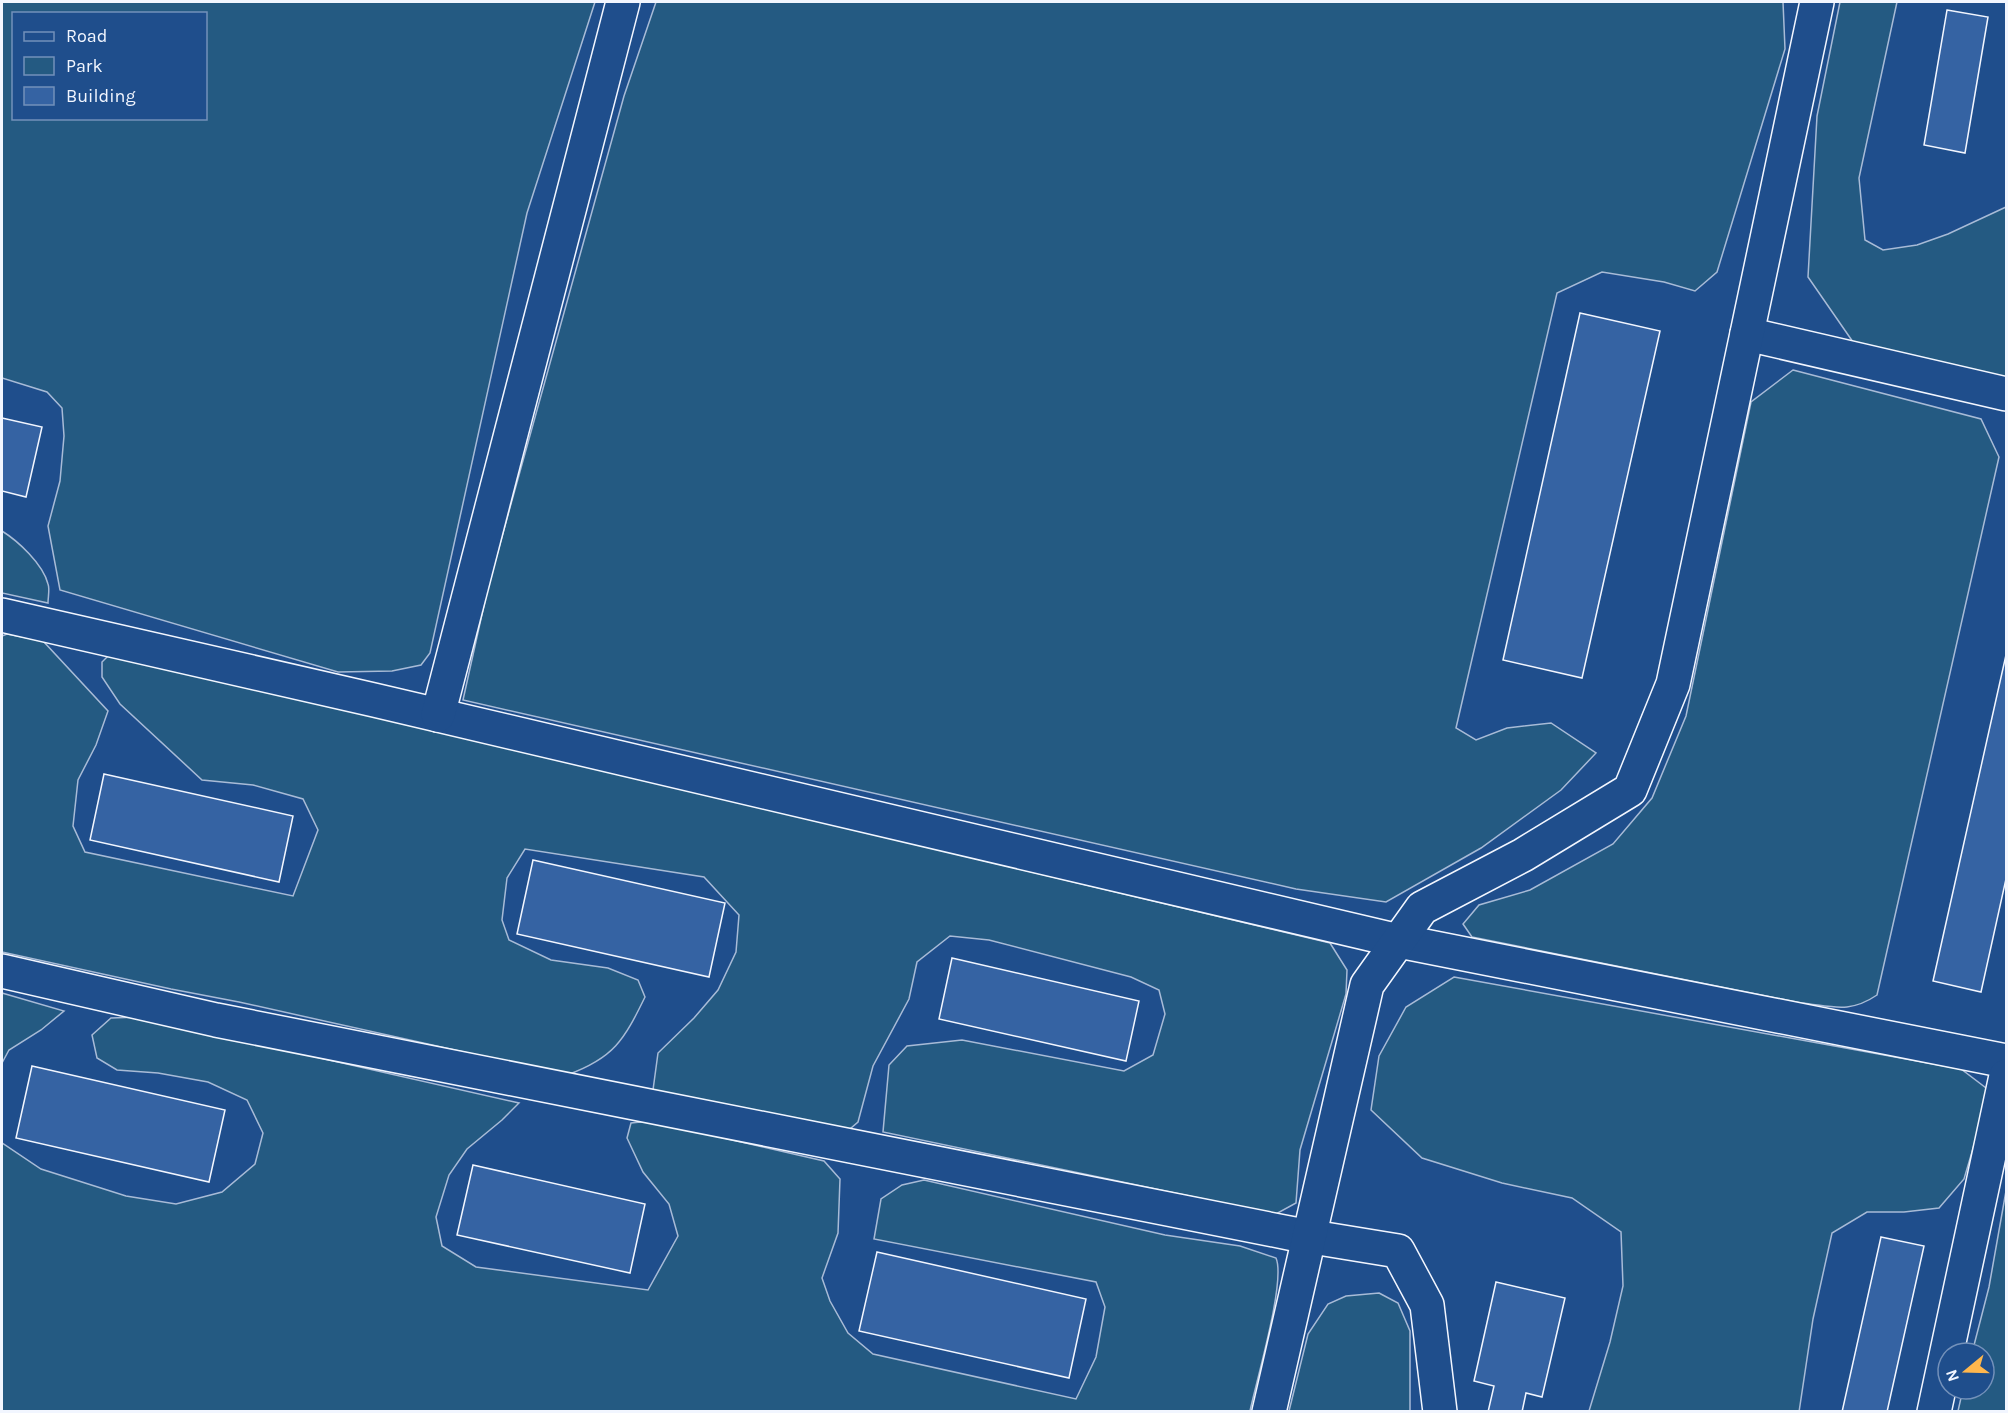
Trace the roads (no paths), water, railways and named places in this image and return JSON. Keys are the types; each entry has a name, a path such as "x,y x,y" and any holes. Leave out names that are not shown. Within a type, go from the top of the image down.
{"lane":[{"path":"438,715 624,2"},
{"path":"1269,1412 1367,985 1422,908 1523,855 1630,790 1674,684 1817,2"},
{"path":"1747,334 2007,394"},
{"path":"2,615 1399,940 2007,1061"},
{"path":"2,971 228,1023 1309,1237 1398,1251 1427,1305 1440,1412"},
{"path":"1934,1412 2007,1076"}]}
